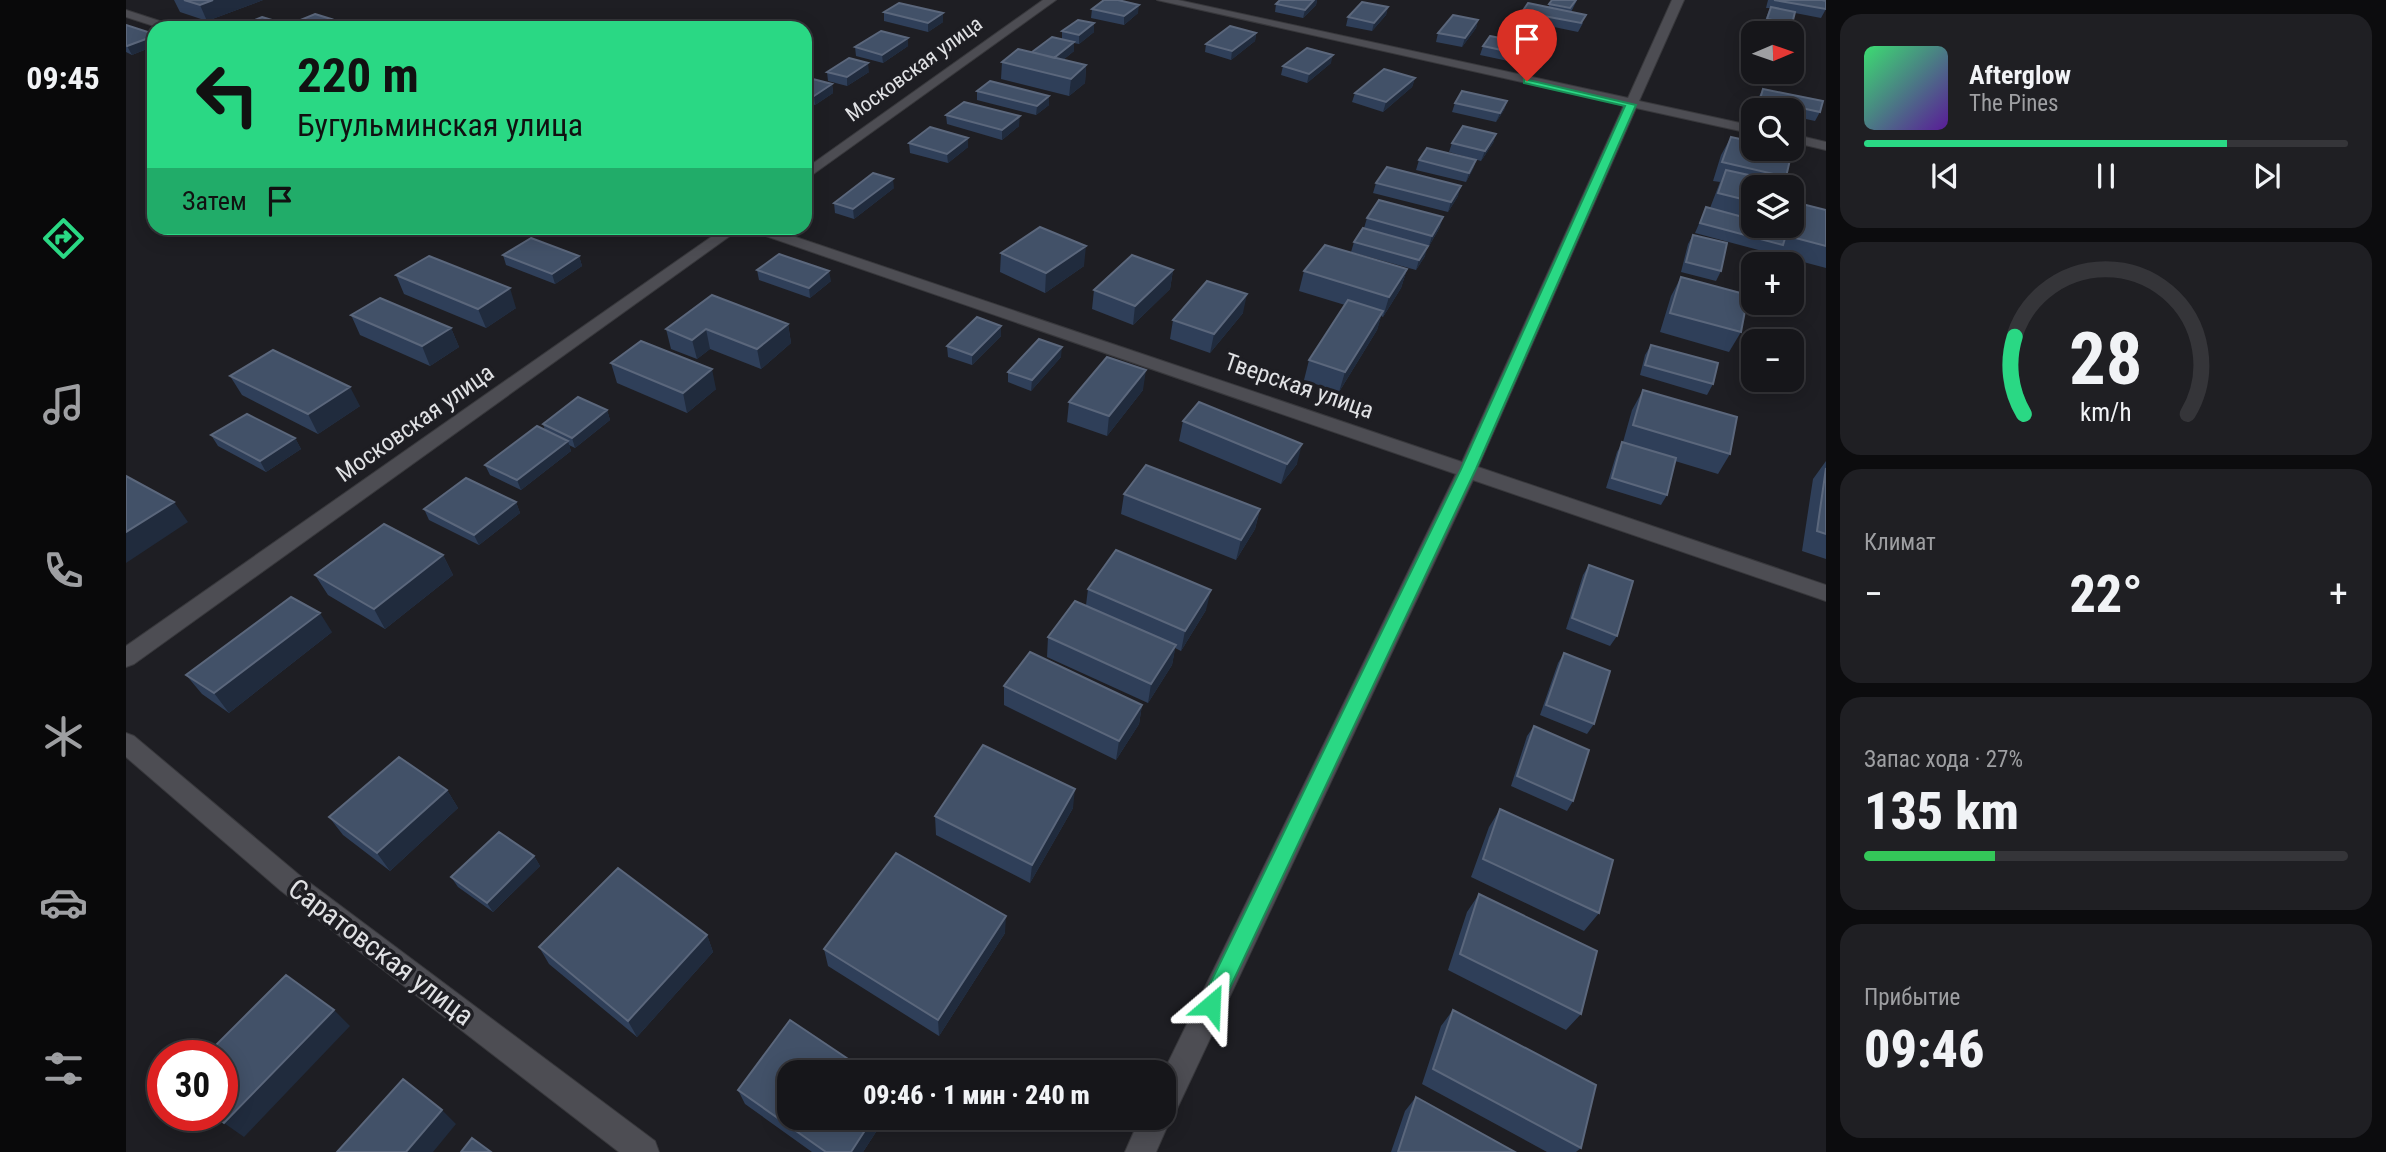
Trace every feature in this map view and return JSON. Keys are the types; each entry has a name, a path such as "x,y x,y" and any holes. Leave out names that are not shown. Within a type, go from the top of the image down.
{"street":[{"name":"Московская улица","path":"812,171 1051,0"},
{"path":"1163,0 1741,127"},
{"path":"1176,1077 1468,469 1678,0"},
{"path":"126,13 150,21"},
{"path":"1804,141 1826,146"},
{"name":"Московская улица","path":"126,658 723,235"},
{"name":"Тверская улица","path":"777,235 1826,593"},
{"name":"Саратовская улица","path":"126,743 289,882 644,1152"},
{"path":"1140,1152 1150,1130"}],"building":[{"path":"184,0 213,0 200,5"},
{"path":"1104,0 1139,5 1124,16 1092,9"},
{"path":"1280,0 1314,0 1305,10 1276,4"},
{"path":"1552,0 1576,0 1570,8 1549,4"},
{"path":"1774,0 1822,0 1826,1 1826,9"},
{"path":"1362,2 1388,7 1374,23 1348,17"},
{"path":"899,3 943,13 928,23 884,12"},
{"path":"1528,3 1586,15 1581,23 1522,12"},
{"path":"1771,7 1795,12 1793,21 1767,19"},
{"path":"315,14 331,19 326,21 298,21"},
{"path":"1453,15 1478,20 1465,38 1438,33"},
{"path":"262,17 275,21 252,21"},
{"path":"1078,20 1094,23 1079,35 1062,31"},
{"path":"126,25 147,32 147,39 126,45"},
{"path":"1230,26 1256,33 1232,51 1206,44"},
{"path":"881,31 908,38 882,55 855,47"},
{"path":"1490,36 1551,48 1544,59 1483,46"},
{"path":"1052,37 1074,42 1054,58 1032,52"},
{"path":"1307,48 1333,55 1309,74 1283,66"},
{"path":"1018,49 1086,65 1071,79 1002,62"},
{"path":"849,58 868,63 847,77 827,72"},
{"path":"1384,69 1415,78 1386,102 1355,93"},
{"path":"812,79 832,84 814,96"},
{"path":"990,81 1049,96 1037,106 977,91"},
{"path":"1763,89 1823,101 1820,112 1804,109 1804,98 1760,98"},
{"path":"1462,91 1507,101 1500,113 1455,103"},
{"path":"964,102 1020,116 1002,130 946,115"},
{"path":"1463,126 1496,134 1485,151 1452,143"},
{"path":"930,127 968,138 947,154 909,143"},
{"path":"1731,137 1741,139 1741,161 1790,161 1786,175 1722,162"},
{"path":"1427,148 1476,160 1469,173 1419,160"},
{"path":"1387,167 1461,186 1451,202 1376,183"},
{"path":"1726,170 1749,175 1741,175 1741,199 1718,193"},
{"path":"873,173 893,179 853,209 834,203"},
{"path":"1379,200 1443,217 1432,236 1367,218"},
{"path":"1804,204 1826,210 1826,246 1796,238 1804,238"},
{"path":"1706,207 1741,216 1741,234 1700,223"},
{"path":"1040,227 1086,246 1046,273 1001,253"},
{"path":"1363,228 1428,246 1419,260 1354,242"},
{"path":"1693,235 1727,243 1721,271 1686,262"},
{"path":"531,238 579,256 552,274 503,255"},
{"path":"1757,238 1785,238 1783,245"},
{"path":"1325,245 1407,269 1389,297 1304,271"},
{"path":"779,254 829,271 809,288 757,270"},
{"path":"1132,255 1173,270 1135,306 1094,290"},
{"path":"429,256 510,288 478,309 396,275"},
{"path":"1681,277 1741,293 1741,315 1744,315 1741,332 1670,313"},
{"path":"1207,281 1247,294 1214,334 1173,320"},
{"path":"712,295 788,324 757,349 706,329 692,340 666,329"},
{"path":"380,298 451,328 422,346 351,315"},
{"path":"1348,300 1383,311 1345,372 1309,360"},
{"path":"977,317 1001,326 972,355 947,346"},
{"path":"1039,339 1062,347 1032,380 1008,372"},
{"path":"641,341 712,369 683,393 611,363"},
{"path":"1651,345 1718,363 1713,384 1645,365"},
{"path":"273,350 350,387 308,414 230,376"},
{"path":"1107,357 1146,370 1109,416 1069,402"},
{"path":"1643,390 1737,417 1730,454 1633,425"},
{"path":"578,397 607,410 572,438 543,424"},
{"path":"1199,402 1302,444 1287,464 1183,421"},
{"path":"247,414 295,438 260,461 211,435"},
{"path":"537,426 568,441 517,480 485,465"},
{"path":"1622,442 1676,458 1667,495 1612,478"},
{"path":"1146,465 1260,509 1241,540 1124,494"},
{"path":"1826,468 1826,534 1817,531"},
{"path":"126,476 174,502 126,532"},
{"path":"466,478 516,502 474,535 424,509"},
{"path":"384,524 443,555 374,609 315,575"},
{"path":"1116,550 1211,590 1185,631 1088,589"},
{"path":"1589,565 1633,581 1617,636 1572,618"},
{"path":"291,597 320,613 214,693 186,675"},
{"path":"1075,601 1176,645 1151,684 1048,637"},
{"path":"1030,652 1142,705 1119,741 1004,686"},
{"path":"1564,653 1610,671 1594,724 1546,705"},
{"path":"1534,726 1589,750 1573,801 1517,776"},
{"path":"983,745 1075,789 1032,865 935,816"},
{"path":"399,757 447,790 377,853 329,817"},
{"path":"1500,809 1613,860 1599,913 1483,859"},
{"path":"499,832 534,856 487,903 451,877"},
{"path":"896,853 1006,916 938,1020 824,949"},
{"path":"618,868 707,935 628,1021 539,947"},
{"path":"1479,894 1597,951 1581,1014 1460,954"},
{"path":"286,975 334,1010 238,1109 238,1040 221,1040"},
{"path":"1453,1010 1596,1085 1581,1148 1433,1069"},
{"path":"790,1020 850,1060 777,1060 777,1117 738,1090"},
{"path":"403,1079 442,1110 406,1152 337,1152"},
{"path":"1416,1097 1515,1152 1398,1152"},
{"path":"795,1130 865,1130 851,1152 826,1152"},
{"path":"472,1138 491,1152 461,1152"}],"route":[{"path":"1211,1005 1468,469 1631,105 1527,81"}]}
